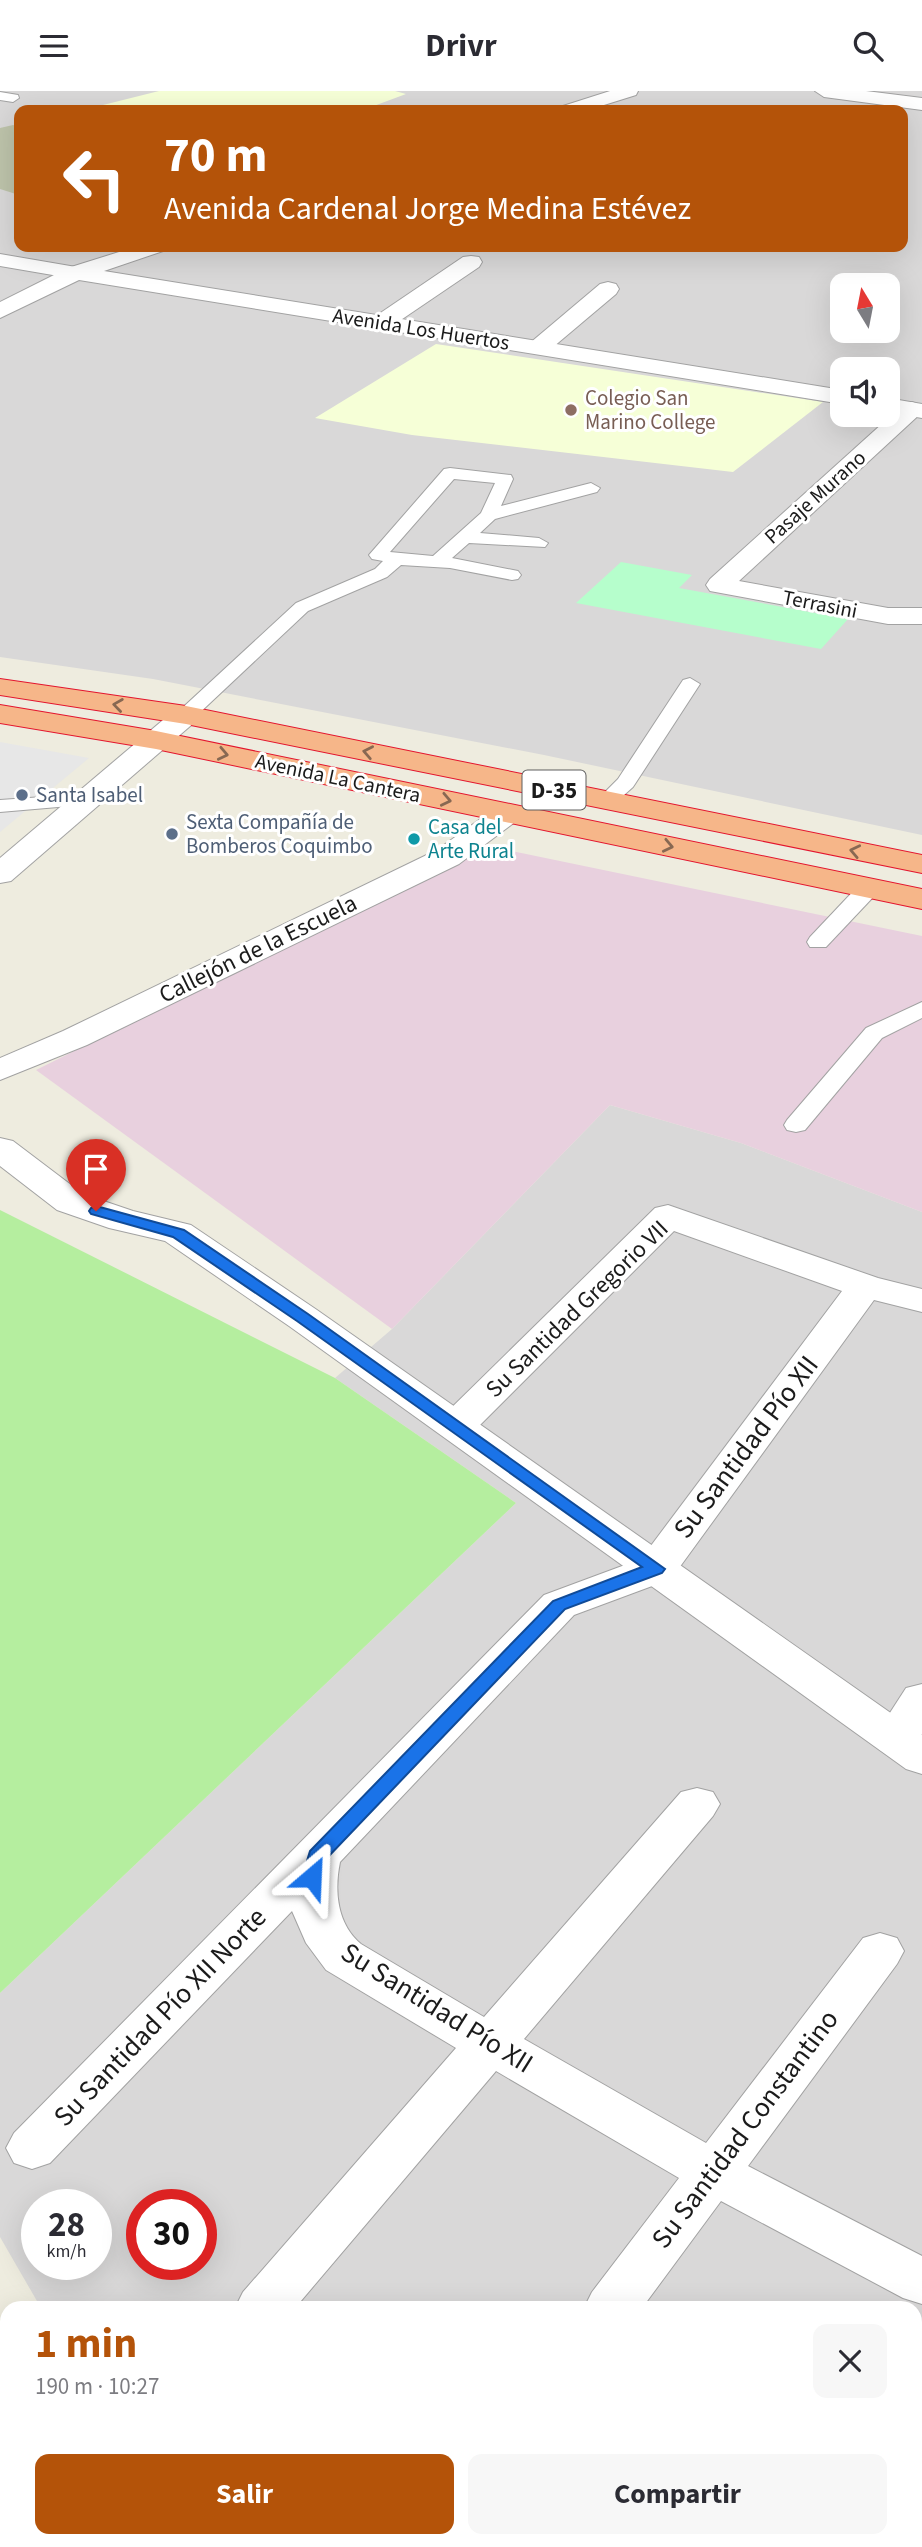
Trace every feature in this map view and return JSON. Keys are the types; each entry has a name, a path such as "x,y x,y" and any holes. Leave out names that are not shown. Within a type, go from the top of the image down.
{"highway":[{"name":"Avenida La Cantera","path":"0,687 186,715 922,865"},
{"name":"Avenida La Cantera","path":"0,714 156,740 922,899"}],"street":[{"path":"586,105 629,91"},
{"path":"824,91 922,104"},
{"path":"0,311 76,273 141,252"},
{"name":"Avenida Los Huertos","path":"0,260 830,395"},
{"path":"381,323 471,262"},
{"path":"538,348 608,289"},
{"name":"Pasaje Murano","path":"719,585 907,408"},
{"name":"Terrasini","path":"719,585 888,616 922,616"},
{"path":"0,874 186,715"},
{"name":"Callejón de la Escuela","path":"0,1070 75,1038 448,857 508,813"},
{"path":"0,1149 70,1202 122,1220 178,1233 456,1426 909,1748 922,1699"},
{"name":"Su Santidad Gregorio VII","path":"456,1426 668,1216 865,1286"},
{"path":"865,1286 922,1301"},
{"name":"Su Santidad Pío XII","path":"656,1569 865,1286"},
{"path":"317,1856 559,1605 656,1569"},
{"path":"268,2301 697,1804"},
{"name":"Su Santidad Pío XII","path":"317,1856 312,1877 317,1918 326,1936 340,1953 388,1985 713,2172 922,2281"},
{"name":"Su Santidad Pío XII Norte","path":"32,2148 317,1856"},
{"name":"Su Santidad Constantino","path":"616,2301 880,1951"}],"lane":[{"path":"436,562 489,515 505,479 450,473 378,555 512,575"},
{"path":"489,515 591,488"},
{"path":"465,537 539,543"},
{"path":"186,715 302,607 381,573 397,559"},
{"path":"607,800 626,783 690,684"},
{"path":"0,806 86,800"},
{"path":"818,941 869,888"},
{"path":"796,1125 874,1033 922,1009"}],"shaded area":[{"path":"0,91 922,91 922,835 544,755 153,679 0,657"},
{"path":"159,91 395,91 406,94 376,105 103,105"},
{"path":"14,125 14,193 0,189 0,128"},
{"name":"Colegio San Marino College","path":"436,344 823,402 733,472 412,435 315,418"},
{"name":"Santa Isabel","path":"0,742 89,758 0,832"},
{"path":"487,846 922,936 922,1212 741,1143 610,1105 392,1329 36,1070"},
{"path":"610,1105 741,1143 922,1212 922,2301 37,2301 25,2280 112,2280 112,2189 21,2189 21,2273 0,2237 0,1993 516,1503 335,1378 392,1329"}],"green space":[{"path":"621,562 692,575 679,588 848,619 821,649 576,603"},
{"path":"0,1210 335,1378 516,1503 0,1993"}],"place":[{"name":"Colegio San Marino College","path":"571,410"},
{"name":"Santa Isabel","path":"22,795"},
{"name":"Sexta Compañía de Bomberos Coquimbo","path":"172,834"},
{"name":"Casa del Arte Rural","path":"414,839"}],"route":[{"path":"96,1211 178,1233 303,1318 656,1569 559,1605 317,1856 312,1877"}]}
